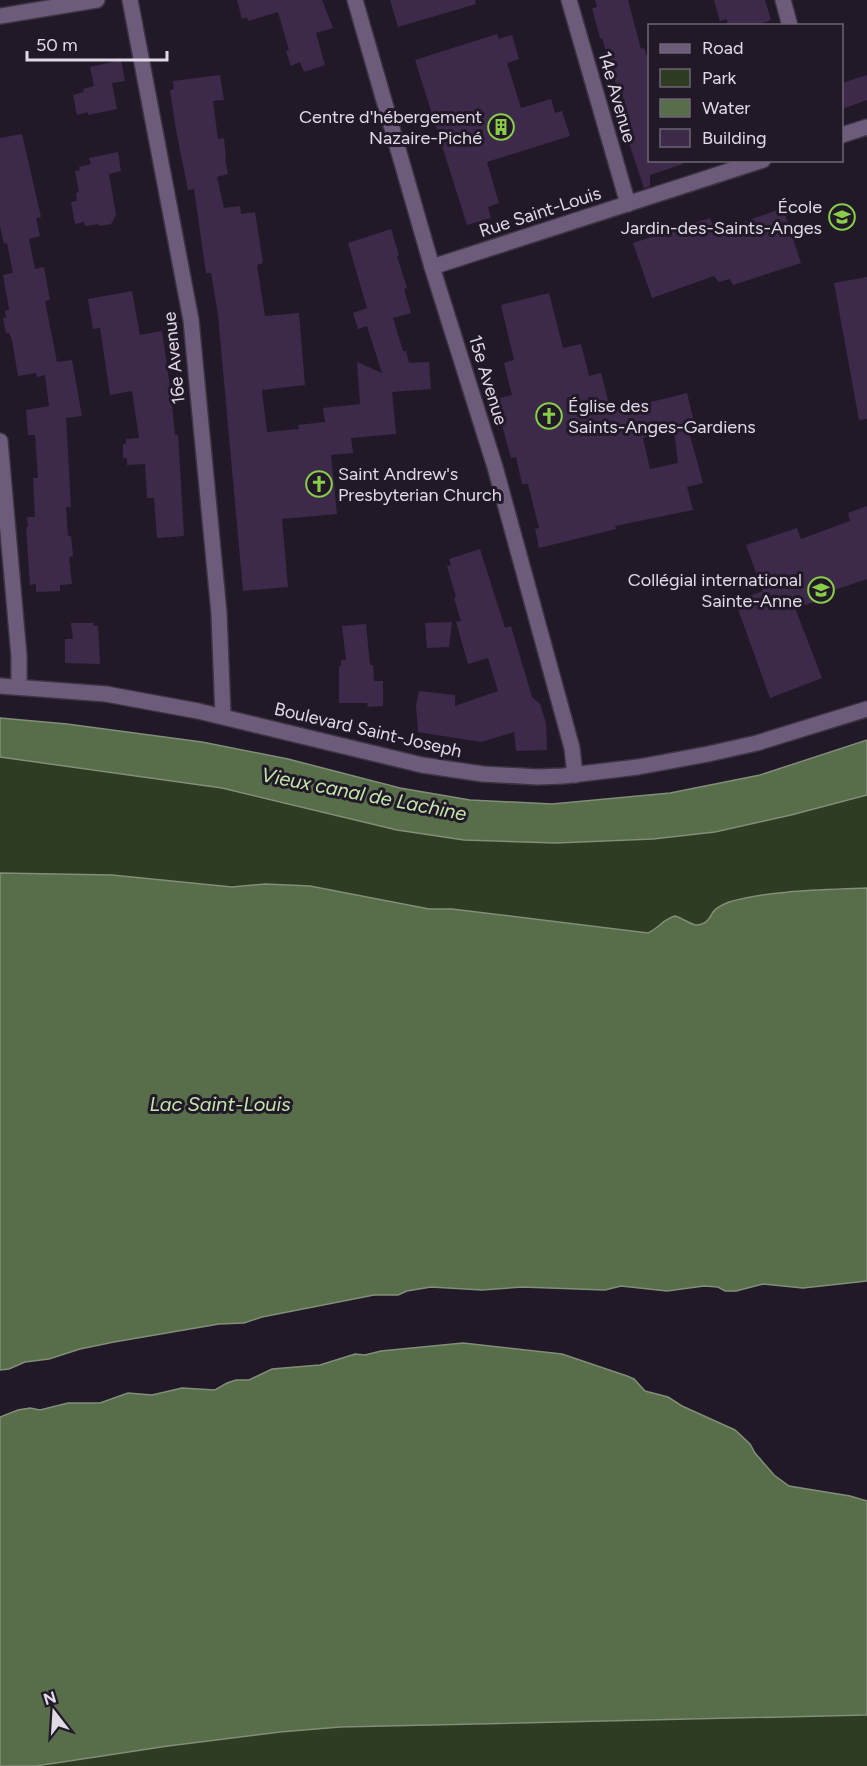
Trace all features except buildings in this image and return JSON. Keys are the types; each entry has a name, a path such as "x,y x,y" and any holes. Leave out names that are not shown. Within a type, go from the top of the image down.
{"street":[{"path":"0,16 97,0"},
{"name":"16e Avenue","path":"130,0 190,320 219,613 223,716"},
{"name":"15e Avenue","path":"355,0 432,267 498,478 572,748 575,775"},
{"name":"14e Avenue","path":"569,0 628,204"},
{"path":"783,0 789,24"},
{"path":"843,135 867,127"},
{"name":"Rue Saint-Louis","path":"432,267 757,162"},
{"path":"0,441 19,656 19,687"},
{"name":"Boulevard Saint-Joseph","path":"0,686 106,694 223,716 422,765 456,771 514,776 575,775 638,767 775,738 867,708"}],"green space":[{"path":"0,757 222,788 396,830 464,840 556,843 653,839 715,832 867,795 867,888 804,891 711,919 703,924 693,924 681,918 648,933 452,909 429,909 309,886 265,884 232,887 112,875 0,873"},
{"path":"867,1715 867,1766 36,1766 188,1742 340,1727"}],"water":[{"name":"Vieux canal de Lachine","path":"0,718 67,724 202,742 288,759 400,788 470,800 552,804 670,793 760,775 867,740 867,795 715,832 653,839 556,843 464,840 397,830 222,788 0,757"},
{"name":"Lac Saint-Louis","path":"0,873 112,875 232,887 265,884 310,886 429,909 452,909 648,933 675,916 696,925 705,923 720,906 745,898 797,891 867,888 867,1281 803,1288 763,1284 736,1291 704,1286 667,1291 621,1286 605,1290 522,1287 482,1290 431,1287 398,1295 374,1295 262,1317 244,1323 219,1324 114,1342 80,1349 49,1359 25,1362 0,1370"},
{"path":"463,1343 562,1354 627,1376 634,1379 645,1391 668,1397 682,1406 735,1430 750,1444 774,1475 789,1486 867,1501 867,1715 340,1727 168,1746 36,1766 0,1766 0,1417 30,1408 40,1410 68,1403 100,1403 128,1393 152,1395 182,1388 215,1390 227,1383 249,1380 272,1369 320,1365 355,1354 365,1355 381,1351"}],"place":[{"name":"Centre d'hébergement Nazaire-Piché","path":"501,127"},
{"name":"École Jardin-des-Saints-Anges","path":"842,217"},
{"name":"Église des Saints-Anges-Gardiens","path":"549,416"},
{"name":"Saint Andrew's Presbyterian Church","path":"319,484"},
{"name":"Collégial international Sainte-Anne","path":"821,590"}]}
